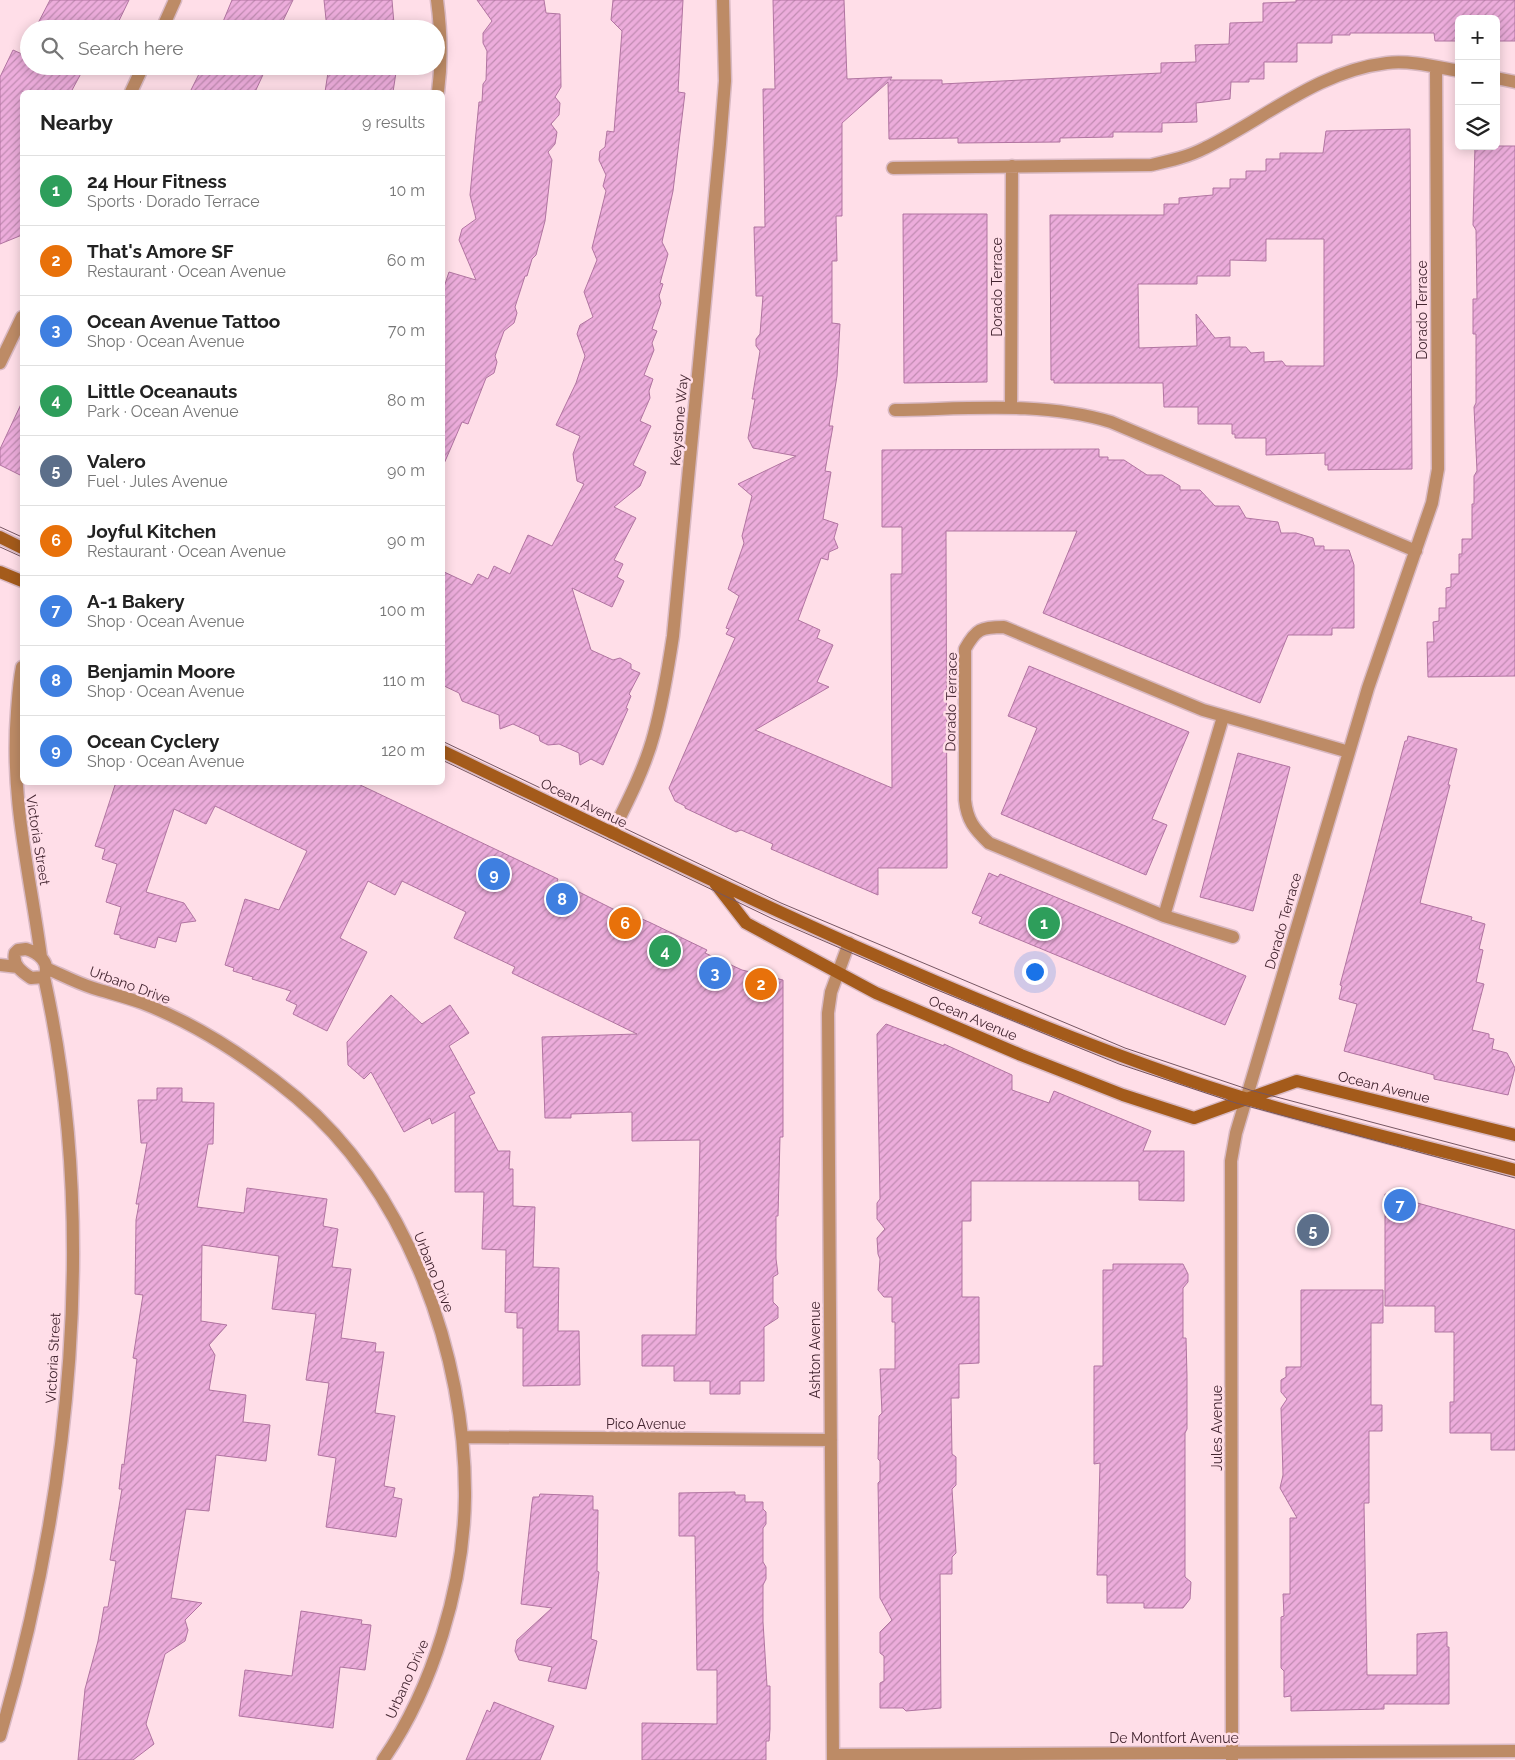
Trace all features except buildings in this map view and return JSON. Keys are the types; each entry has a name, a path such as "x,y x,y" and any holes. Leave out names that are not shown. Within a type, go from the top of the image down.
{"main road":[{"path":"0,537 20,547"},
{"path":"0,572 20,579"},
{"name":"Ocean Avenue","path":"445,752 713,881 849,943 1088,1042 1247,1099 1515,1170"},
{"name":"Ocean Avenue","path":"713,881 746,923 876,993 1021,1055 1123,1095 1194,1118 1297,1081 1515,1135"}],"street":[{"path":"166,20 175,0"},
{"path":"437,0 440,20"},
{"name":"Keystone Way","path":"612,833 634,788 654,735 666,686 673,636 720,135 724,80 723,0"},
{"path":"893,168 1151,165 1204,149 1312,86 1352,69 1389,62 1455,70"},
{"name":"Dorado Terrace","path":"1247,1099 1349,752 1393,612 1432,503 1438,469 1436,67"},
{"path":"132,90 140,75"},
{"path":"438,90 440,75"},
{"path":"1500,79 1515,82"},
{"name":"Dorado Terrace","path":"1011,408 1012,166"},
{"path":"0,363 20,321"},
{"path":"895,410 1011,408 1055,410 1084,414 1111,422 1416,550"},
{"name":"Dorado Terrace","path":"1233,937 1164,916 989,843 974,829 967,816 965,800 965,649 973,635 986,627 1004,627 1223,717 1349,752"},
{"name":"Victoria Street","path":"0,1736 20,1670 38,1587 54,1494 66,1404 72,1245 69,1151 59,1047 21,839 15,791 14,747 20,687"},
{"path":"1164,916 1223,717"},
{"name":"Ashton Avenue","path":"833,1758 828,1013 831,992 849,943"},
{"path":"0,965 18,967 32,978 44,968 31,950 18,950 14,956 18,967"},
{"name":"Urbano Drive","path":"44,968 91,987 142,1003 192,1026 245,1059 298,1099 341,1143 374,1188 404,1236 423,1280 440,1330 453,1381 462,1438 465,1498 459,1558 446,1624 424,1683 383,1760"},
{"name":"Jules Avenue","path":"1232,1756 1231,1161 1236,1133 1247,1099"},
{"name":"Pico Avenue","path":"462,1438 831,1440"},
{"name":"De Montfort Avenue","path":"833,1758 1232,1756 1515,1751"}],"tram line":[{"path":"0,527 20,536"},
{"path":"0,547 20,556"},
{"path":"445,742 781,903 1125,1048 1250,1090 1515,1160"},
{"path":"445,761 773,919 930,987 1119,1064 1236,1103 1515,1178"}],"place":[{"name":"Ocean Cyclery","path":"494,874"},
{"name":"Benjamin Moore","path":"562,899"},
{"name":"Joyful Kitchen","path":"625,923"},
{"name":"24 Hour Fitness","path":"1044,923"},
{"name":"Little Oceanauts","path":"665,951"},
{"name":"Ocean Avenue Tattoo","path":"715,973"},
{"name":"That's Amore SF","path":"761,984"},
{"name":"A-1 Bakery","path":"1400,1205"},
{"name":"Valero","path":"1313,1230"}]}
